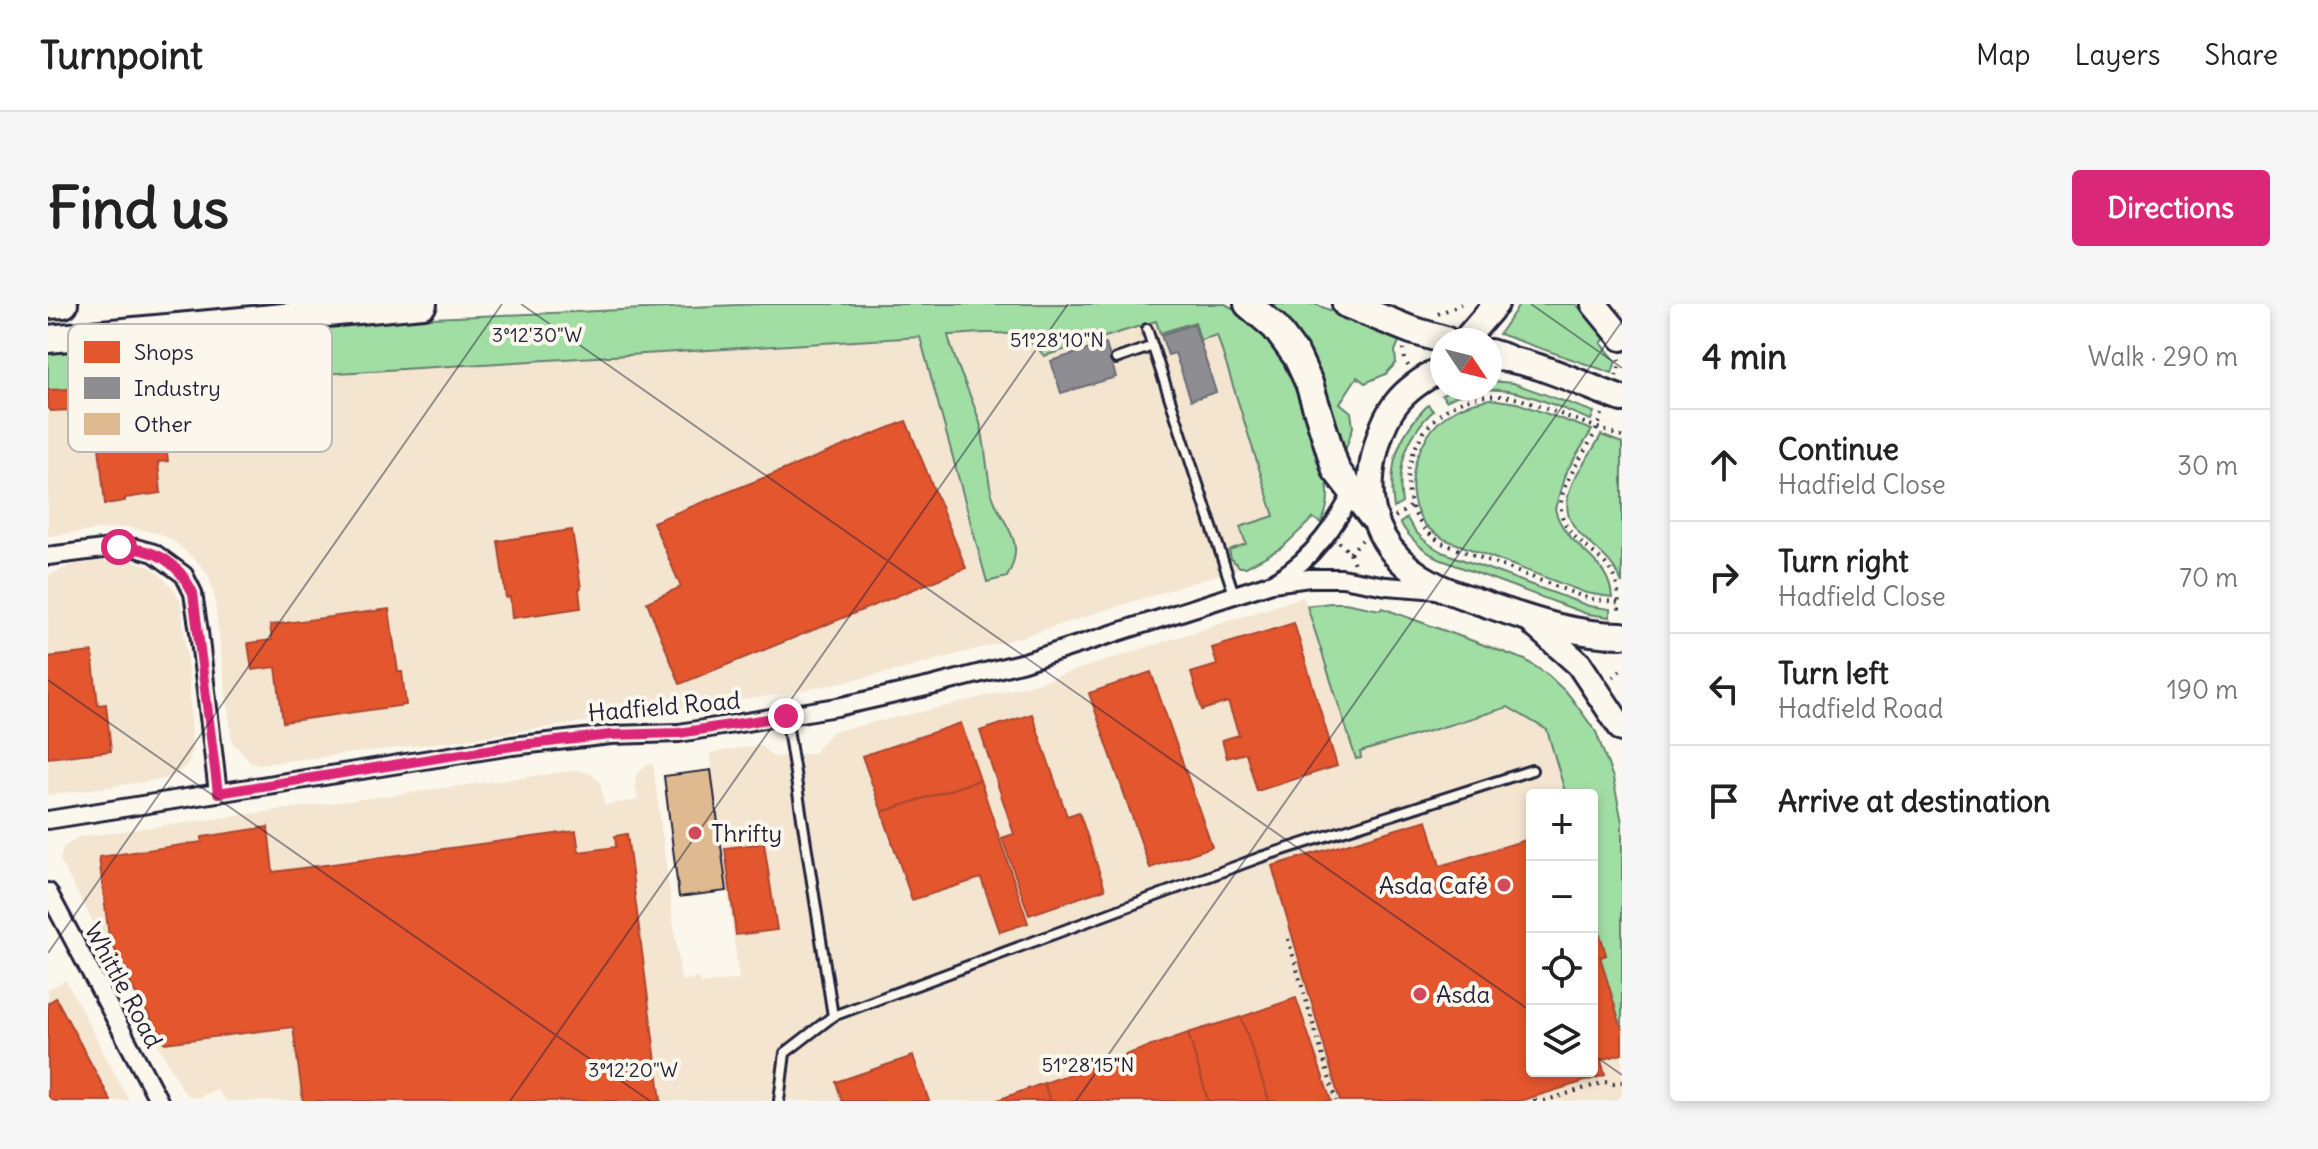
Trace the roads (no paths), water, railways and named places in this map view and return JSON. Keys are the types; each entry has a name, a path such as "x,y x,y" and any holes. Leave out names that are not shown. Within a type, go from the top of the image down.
{"main road":[{"path":"48,305 64,304"},
{"path":"209,324 423,304"},
{"path":"1248,304 1275,327 1297,357 1309,383 1336,470 1353,492 1385,516"},
{"path":"1346,304 1430,336"},
{"path":"1475,328 1496,304"},
{"path":"1594,304 1622,338"},
{"path":"48,339 68,337"},
{"path":"1502,358 1536,366 1622,399"},
{"path":"1430,374 1402,397 1379,433 1370,483 1385,516 1386,541 1413,570 1448,590 1519,616 1575,631 1620,626"},
{"path":"1519,616 1538,627 1579,664 1622,729"}],"street":[{"path":"1272,583 1311,554 1337,521 1377,447"},
{"path":"48,556 119,547 136,548 162,557 184,575 193,593 218,793"},
{"path":"1272,583 1342,578 1386,586 1448,590"},
{"name":"Hadfield Road","path":"48,820 512,746 611,735 679,733 786,716 993,670 1083,645 1272,583"},
{"name":"Whittle Road","path":"48,892 159,1101"}],"lane":[{"path":"1147,329 1235,595"},
{"path":"1116,359 1153,346"},
{"path":"786,716 833,1016"},
{"path":"779,1101 785,1053 833,1016 1261,857 1532,770"}],"place":[{"name":"Thrifty","path":"695,833"},
{"name":"Asda Café","path":"1504,885"},
{"name":"Asda","path":"1420,994"}]}
